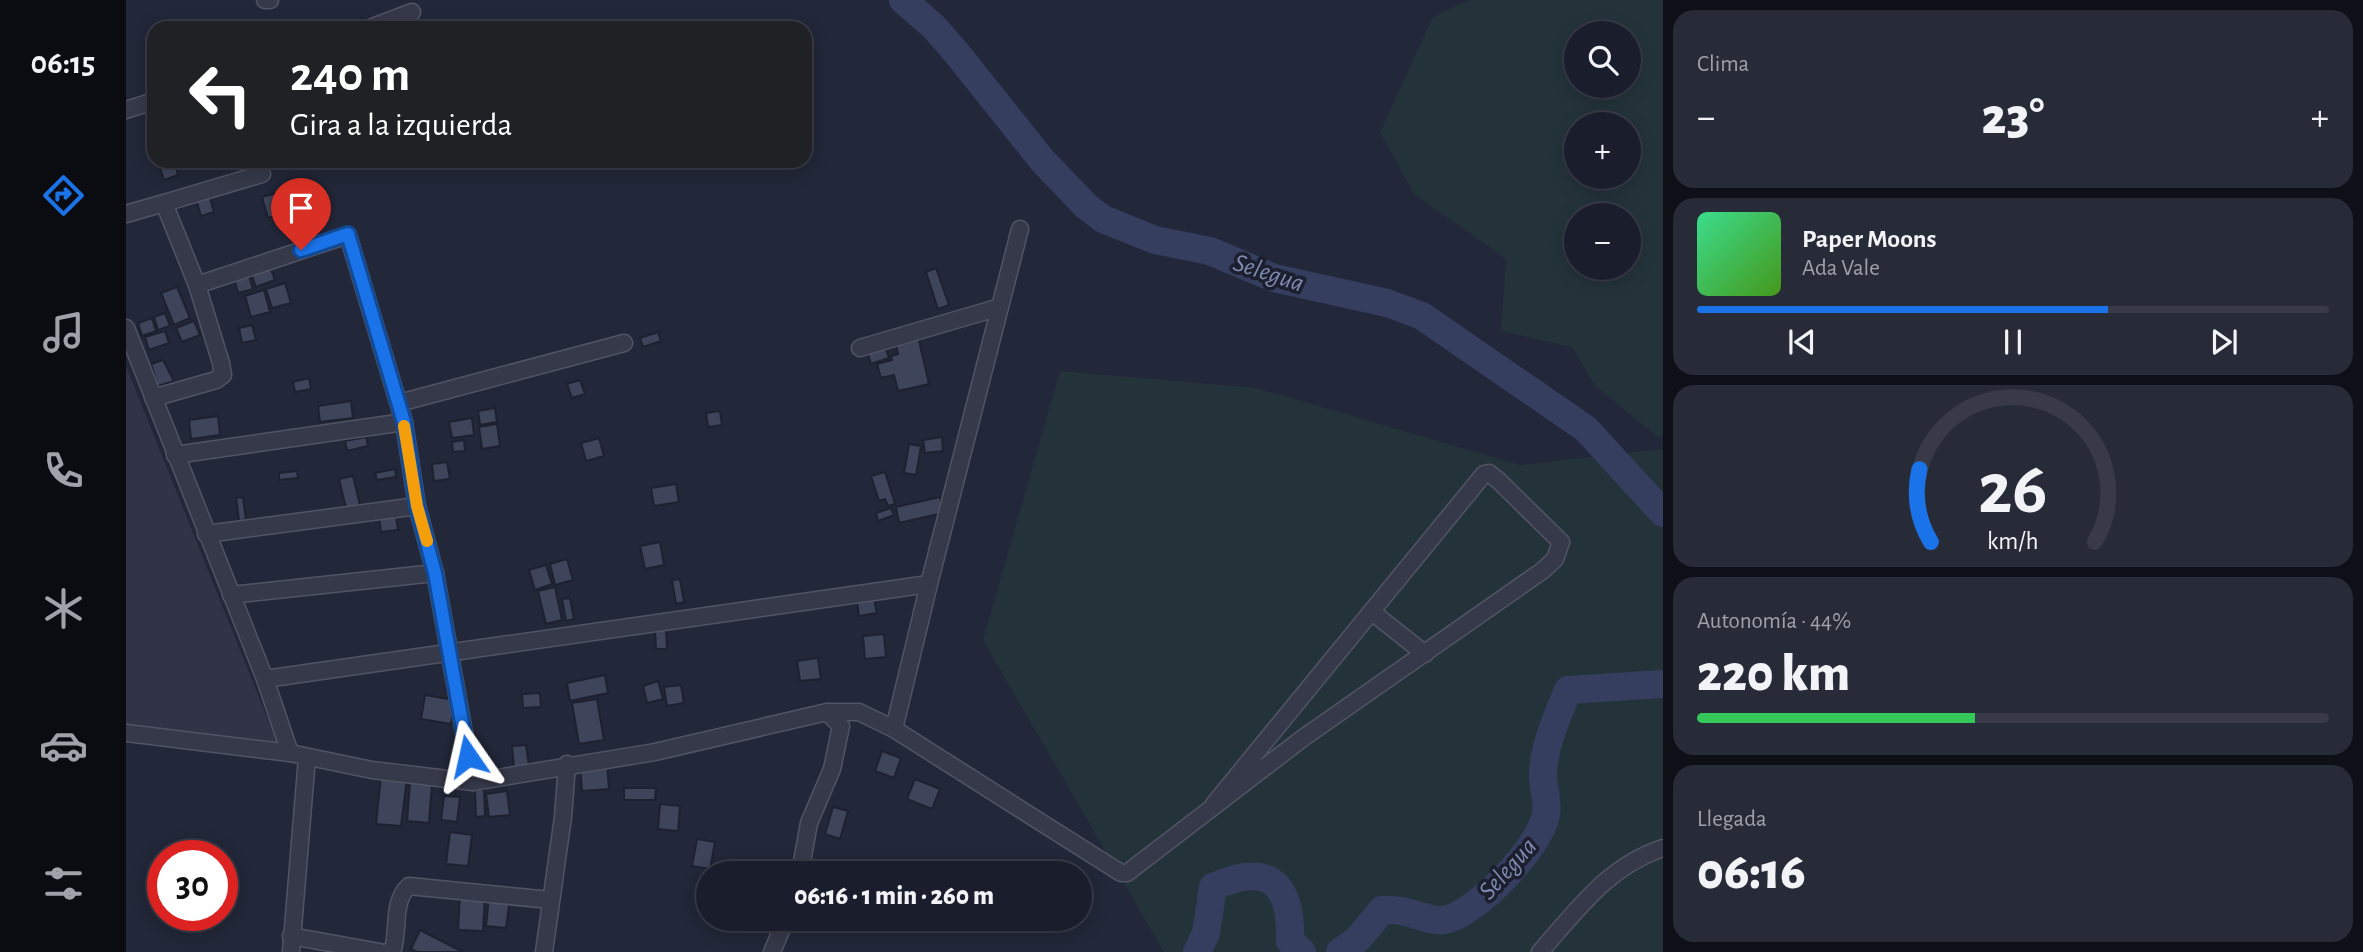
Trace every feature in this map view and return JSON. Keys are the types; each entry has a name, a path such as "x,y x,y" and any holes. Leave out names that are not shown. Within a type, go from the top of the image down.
{"street":[{"path":"388,21 412,12"},
{"path":"126,110 147,103"},
{"path":"126,214 262,174"},
{"path":"153,398 223,376 197,285 164,204"},
{"path":"894,729 1020,229"},
{"path":"197,285 348,234 404,422 417,506 435,573 473,782"},
{"path":"860,348 1000,307"},
{"path":"126,328 265,679 290,753"},
{"path":"399,403 624,343"},
{"path":"176,455 404,422"},
{"path":"126,733 290,753 372,771 473,782 567,764 655,752 827,712 859,712 894,729 1121,873 1132,871 1214,804 1303,738 1542,571 1559,551 1561,542 1499,481 1489,473 1484,474 1214,804"},
{"path":"206,534 417,506"},
{"path":"231,595 435,573"},
{"path":"265,679 929,584"},
{"path":"1372,612 1425,654"},
{"path":"802,861 809,823 832,769 838,744 841,726 827,712"},
{"path":"307,757 291,944 380,952"},
{"path":"544,952 563,817 567,764"},
{"path":"1540,952 1569,915 1597,887 1630,860 1663,848"},
{"path":"388,952 393,949 395,942 399,901 409,886 550,900"},
{"path":"772,952 781,931"}],"shaded area":[{"path":"1470,0 1663,0 1663,435 1659,438 1595,386 1572,347 1501,331 1506,259 1414,194 1380,132 1433,17"},
{"path":"126,366 277,742 126,727"},
{"path":"1060,371 1257,388 1520,465 1663,449 1663,952 1164,952 983,640"}],"building":[{"path":"160,168 176,168 178,175 164,180"},
{"path":"281,192 287,213 268,218 262,197"},
{"path":"209,195 214,212 201,216 196,199"},
{"path":"311,206 315,219 292,225 288,211"},
{"path":"270,267 275,280 256,287 251,273"},
{"path":"936,268 949,305 938,309 926,272"},
{"path":"248,273 253,289 238,293 234,278"},
{"path":"285,283 291,303 272,308 266,289"},
{"path":"177,287 190,318 174,325 161,293"},
{"path":"264,290 270,312 251,317 245,296"},
{"path":"165,313 170,326 158,330 154,317"},
{"path":"152,318 156,331 142,336 138,323"},
{"path":"194,321 200,335 182,342 176,328"},
{"path":"252,325 256,340 242,343 239,328"},
{"path":"165,331 169,343 149,350 145,337"},
{"path":"658,332 661,341 643,347 640,338"},
{"path":"918,336 929,384 898,391 894,375 881,378 877,364 892,360 891,356 898,354 896,345"},
{"path":"884,342 889,358 871,364 866,348"},
{"path":"163,360 174,381 158,386 151,364"},
{"path":"309,378 311,389 295,392 293,382"},
{"path":"580,380 585,394 572,398 567,384"},
{"path":"351,401 353,418 320,422 318,406"},
{"path":"495,408 497,422 480,425 478,411"},
{"path":"720,411 722,425 708,427 706,413"},
{"path":"218,416 220,435 191,439 189,420"},
{"path":"472,418 474,435 452,438 449,422"},
{"path":"497,424 500,446 482,449 479,427"},
{"path":"366,437 368,446 347,451 345,441"},
{"path":"942,437 943,451 925,453 923,440"},
{"path":"599,438 604,456 586,461 581,443"},
{"path":"464,440 465,451 453,452 452,442"},
{"path":"909,444 921,446 916,475 904,473"},
{"path":"447,462 450,479 434,481 432,464"},
{"path":"395,469 396,477 377,480 375,473"},
{"path":"297,471 298,478 279,480 279,473"},
{"path":"885,472 895,504 888,506 885,499 879,501 871,476"},
{"path":"353,476 360,505 346,508 339,479"},
{"path":"676,484 679,502 654,506 651,488"},
{"path":"243,497 246,520 239,521 236,498"},
{"path":"940,497 943,513 899,523 896,507"},
{"path":"891,508 894,515 878,521 876,513"},
{"path":"396,516 398,530 381,532 379,518"},
{"path":"660,542 664,565 645,569 640,546"},
{"path":"567,559 573,580 555,585 550,564"},
{"path":"546,565 552,584 535,590 529,570"},
{"path":"680,579 684,602 676,604 672,580"},
{"path":"555,587 562,620 546,624 538,591"},
{"path":"570,598 574,619 566,621 562,599"},
{"path":"874,599 877,613 859,616 857,602"},
{"path":"655,629 666,629 667,649 656,649"},
{"path":"884,634 886,657 865,659 863,636"},
{"path":"818,658 821,679 800,681 797,661"},
{"path":"605,675 608,693 570,701 567,683"},
{"path":"658,681 663,699 647,703 643,686"},
{"path":"681,685 684,703 667,706 664,687"},
{"path":"540,693 541,707 523,708 522,694"},
{"path":"425,695 455,700 451,724 421,719"},
{"path":"597,699 604,740 579,744 572,703"},
{"path":"526,745 529,766 514,768 512,746"},
{"path":"882,751 901,758 894,778 875,771"},
{"path":"607,763 609,789 582,791 580,766"},
{"path":"381,776 407,779 401,826 376,824"},
{"path":"915,779 940,789 932,809 907,799"},
{"path":"410,782 432,784 429,823 407,821"},
{"path":"624,788 656,788 655,800 624,800"},
{"path":"484,789 485,816 476,817 475,790"},
{"path":"507,791 510,815 489,817 486,794"},
{"path":"444,796 460,797 457,822 441,820"},
{"path":"660,804 680,806 678,831 658,829"},
{"path":"833,807 848,811 840,839 825,834"},
{"path":"450,832 472,835 468,866 446,864"},
{"path":"697,839 715,842 711,861 696,861 696,867 692,866"},
{"path":"460,894 485,895 483,931 458,930"},
{"path":"489,896 510,899 506,928 486,926"},
{"path":"420,930 463,952 417,952 411,949"}],"waterway":[{"name":"Selegua","path":"903,0 934,27 955,51 1042,160 1086,206 1103,219 1155,240 1210,251 1274,278 1387,303 1422,316 1586,429 1663,513"},
{"name":"Selegua","path":"1340,952 1358,939 1382,910 1400,911 1438,920 1458,915 1489,892 1519,861 1541,829 1546,815 1543,777 1545,755 1568,690 1663,684"},
{"name":"Selegua","path":"1197,952 1206,933 1213,887 1249,877 1273,882 1281,891 1287,904 1290,941 1302,952"}],"slow traffic":[{"path":"404,426 417,506 427,541"}],"route":[{"path":"301,250 348,234 404,422 417,506 435,573 468,756"}]}
